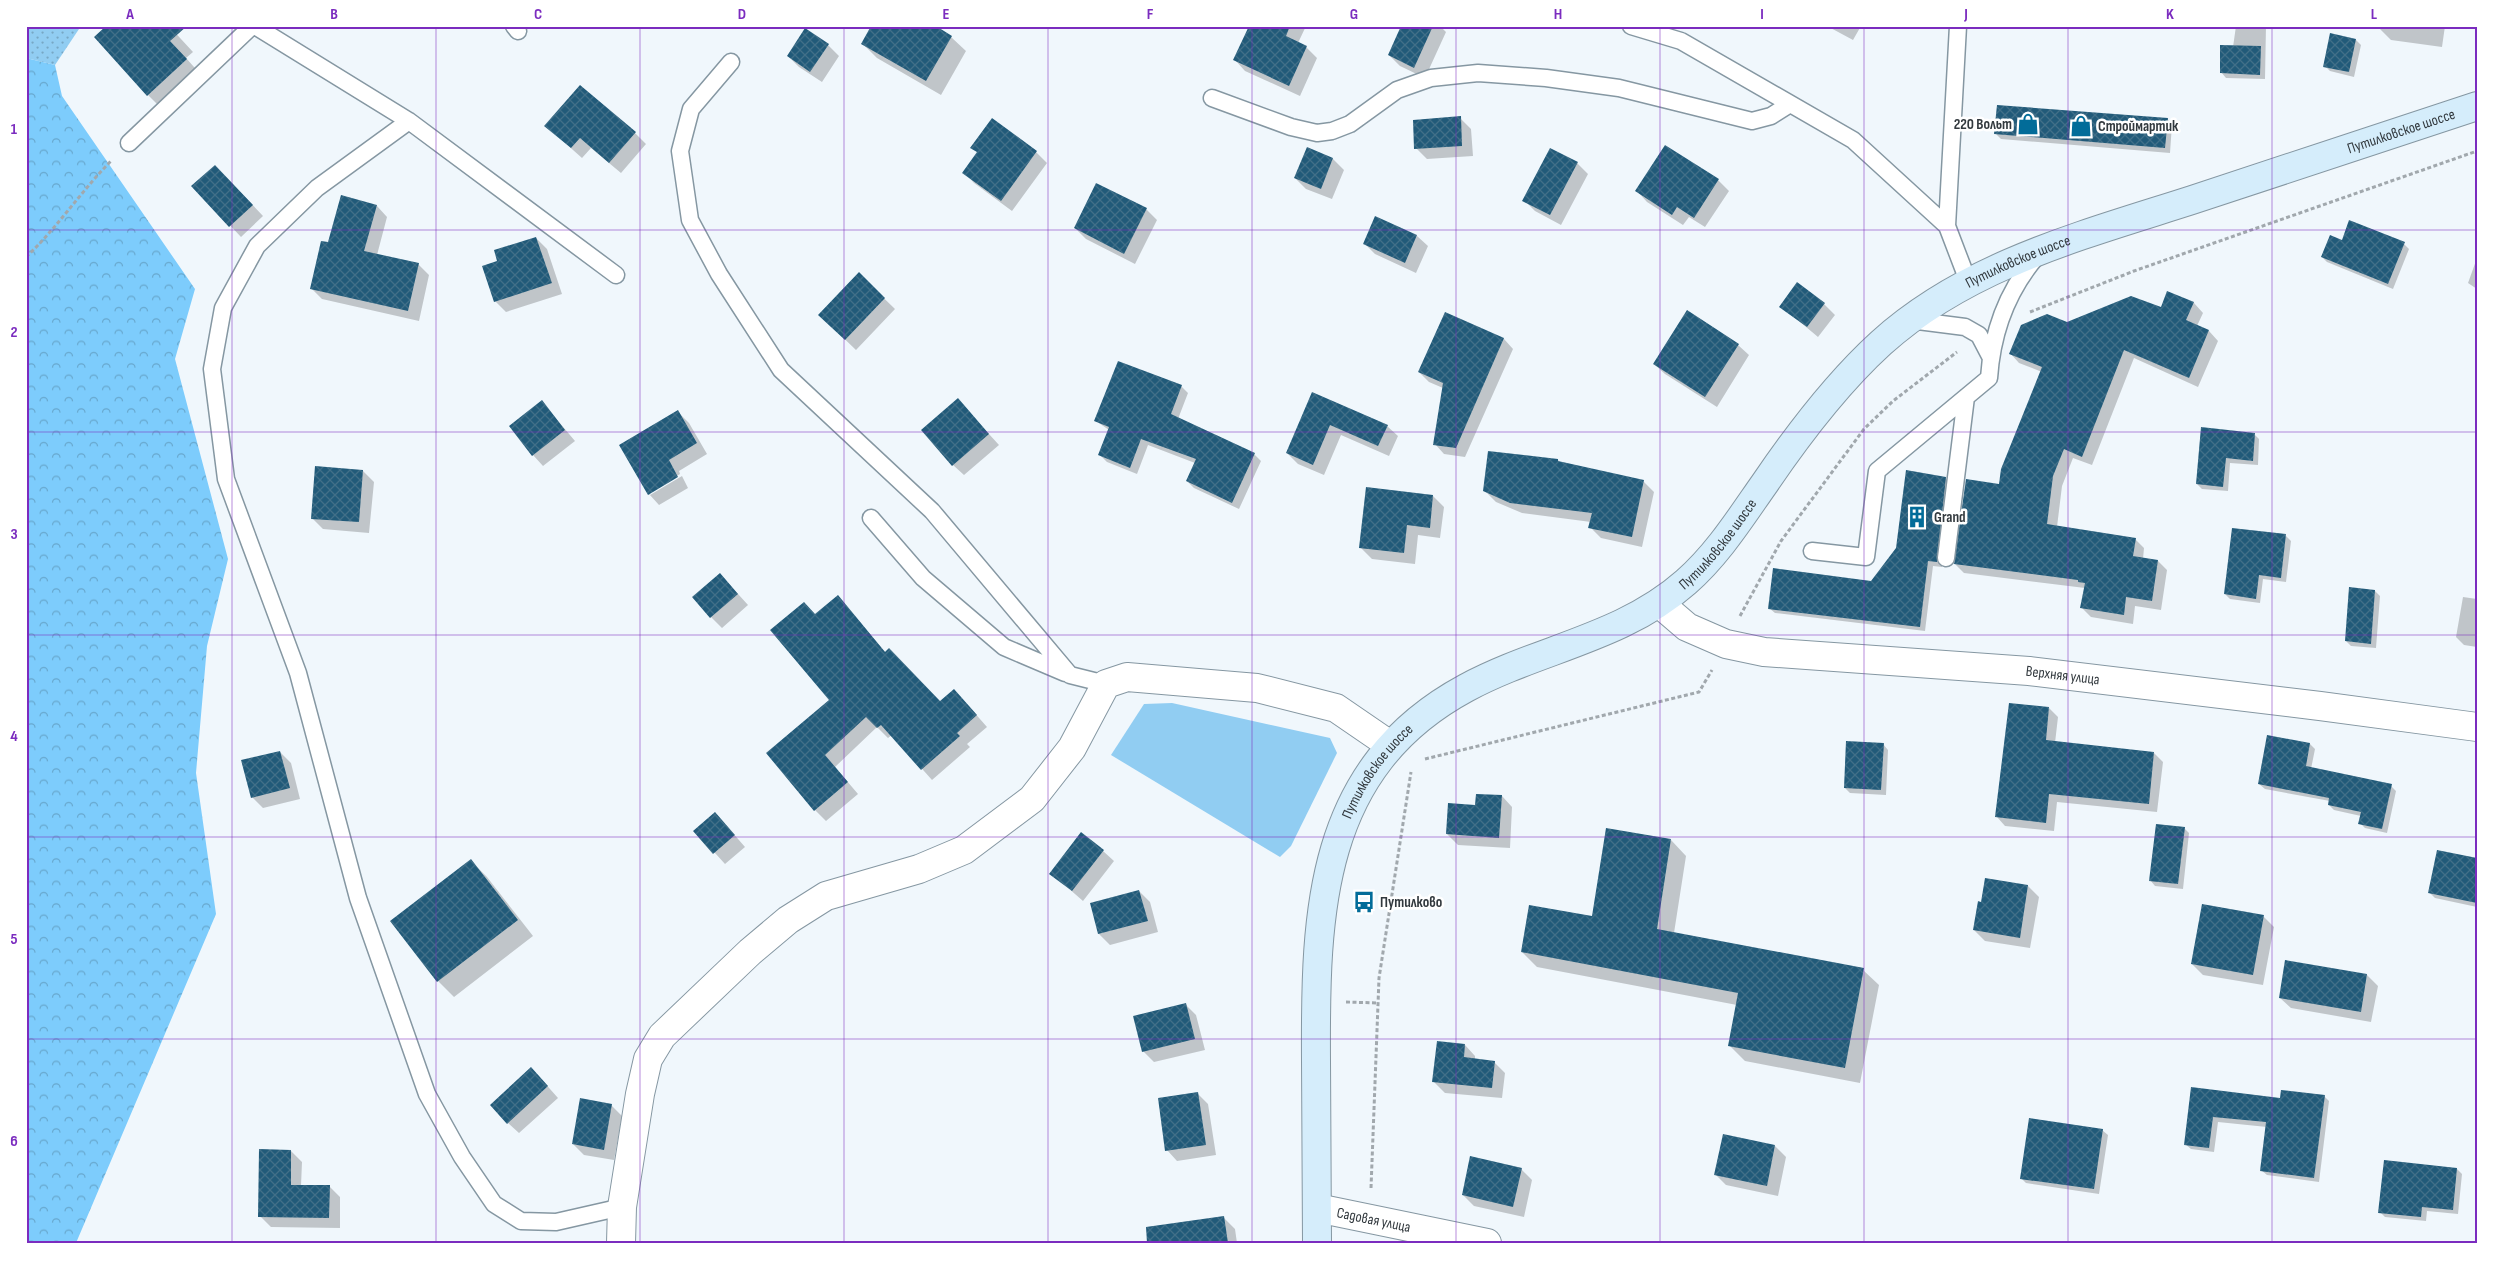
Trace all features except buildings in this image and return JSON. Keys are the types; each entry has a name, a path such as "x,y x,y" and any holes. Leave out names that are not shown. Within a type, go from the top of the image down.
{"main road":[{"name":"Путилковское шоссе","path":"1318,1243 1316,1001 1321,923 1330,861 1345,818 1367,776 1390,745 1428,712 1466,688 1514,666 1596,636 1659,603 1688,581 1721,545 1785,454 1842,382 1908,320 1968,281 2067,241 2477,106"}],"street":[{"name":"Верхняя улица","path":"1659,603 1687,627 1726,644 1764,652 2030,671 2477,727"},
{"path":"621,1243 622,1207 640,1094 648,1059 662,1036 750,952 788,920 826,896 919,869 964,850 1032,799 1072,748 1106,684 1127,677 1258,688 1336,708 1390,745"},
{"name":"Садовая улица","path":"1317,1208 1487,1243"}],"lane":[{"path":"129,143 254,26 409,121 616,275"},
{"path":"1631,26 1680,41 1853,140 1947,226"},
{"path":"1958,26 1947,226 1968,281"},
{"path":"731,62 691,109 680,151 690,220 719,274 781,370 932,511 1070,675"},
{"path":"1212,98 1291,128 1317,133 1332,131 1350,124 1397,90 1431,78 1478,73 1546,78 1620,88 1752,121 1770,116 1790,104"},
{"path":"409,121 317,188 258,246 223,308 212,369 226,479 298,673 358,898 427,1094 462,1158 494,1204 521,1220 556,1222 622,1207"},
{"path":"1812,551 1866,557 1877,471 1989,378 1990,356 2007,301 2021,274 2042,251"},
{"path":"1908,320 1965,327 1979,335 1990,356"},
{"path":"1946,558 1966,397"},
{"path":"871,518 923,578 1004,647 1070,675 1106,684"}],"path":[{"path":"26,257 51,231 92,180 129,143"},
{"path":"1999,325 2134,270 2477,151"},
{"path":"1740,617 1781,541 1864,429 1893,401 1979,335"},
{"path":"1421,762 1427,757 1699,692 1714,664"},
{"path":"1370,1219 1379,978 1410,772 1416,767"},
{"path":"1338,1001 1378,1003"}],"shaded area":[{"path":"26,26 81,26 55,65 26,58"},
{"path":"1172,703 1330,738 1337,753 1291,846 1280,857 1111,755 1144,704"}],"green space":[{"path":"26,58 55,65 62,96 195,289 175,359 228,559 207,646 196,773 216,914 76,1243 26,1243"}],"place":[{"name":"220 Вольт","path":"2028,124"},
{"name":"Строймартик","path":"2081,126"},
{"name":"Grand","path":"1917,517"},
{"name":"Путилково","path":"1364,902"}]}
